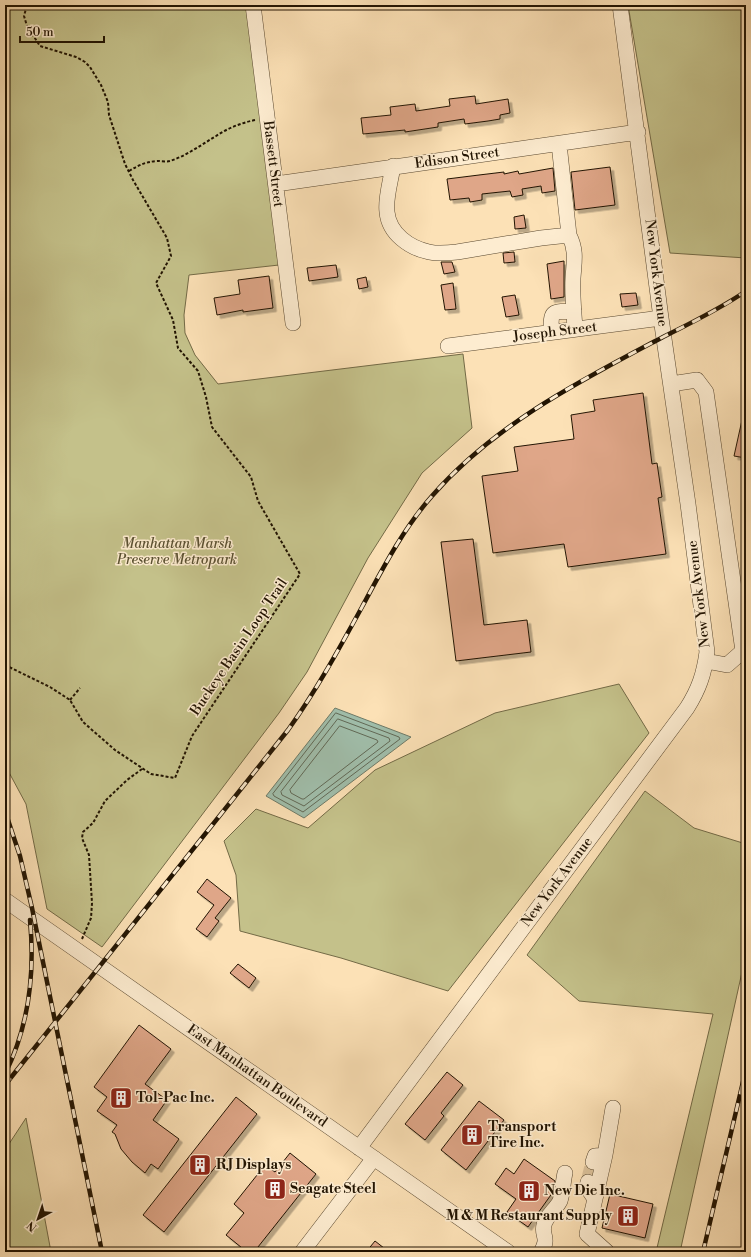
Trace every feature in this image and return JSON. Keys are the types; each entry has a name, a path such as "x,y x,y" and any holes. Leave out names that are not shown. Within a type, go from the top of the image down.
{"street":[{"name":"Bassett Street","path":"253,5 293,323"},
{"name":"New York Avenue","path":"359,1148 687,708 701,683 707,652 620,5"},
{"name":"Edison Street","path":"276,184 638,132"},
{"path":"559,144 569,235 574,245 575,263 573,278 575,329"},
{"path":"393,166 387,212 390,224 396,234 405,242 418,248 430,252 457,252 541,238 569,235"},
{"path":"551,332 552,314 557,312 574,311"},
{"name":"Joseph Street","path":"448,346 662,318"},
{"path":"671,384 697,380 706,392 743,651 727,665 706,660"},
{"name":"East Manhattan Boulevard","path":"5,900 508,1252"},
{"path":"607,1252 587,1234 595,1199 599,1158 613,1108"},
{"path":"302,1252 374,1158"},
{"path":"541,1252 545,1246 546,1239 544,1224 559,1201 565,1172"},
{"path":"588,1182 587,1187 595,1199"}],"path":[{"name":"Buckeye Basin Loop Trail","path":"5,665 50,687 70,700 83,722 115,750 151,774 175,778 192,736 300,574 258,501 251,478 212,427 206,397 198,371 178,348 172,320 156,283 171,256 166,238 125,164 109,115 108,102 102,85 85,62 76,57 40,46 27,26 24,16 27,5"},
{"path":"129,171 142,163 169,161 189,153 218,134 239,124 268,118"},
{"path":"70,700 80,688"},
{"path":"76,949 88,928 91,918 92,903 89,855 82,838 83,832 93,823 105,801 142,768"}],"green space":[{"name":"Manhattan Marsh Preserve Metropark","path":"5,5 246,5 279,265 189,275 184,315 185,333 195,355 218,384 463,354 472,428 422,473 368,558 307,672 279,713 102,947 47,909 26,804 5,765"},
{"path":"628,5 746,5 746,258 670,253"},
{"path":"619,684 649,733 448,991 341,958 240,931 236,875 224,841 256,809 308,828 375,770 495,713"},
{"path":"645,791 694,828 746,844 746,954 680,1252 656,1252 713,1014 579,1001 527,955"},
{"path":"26,1118 51,1252 5,1252 5,1150"}],"water":[{"path":"335,708 411,737 304,818 266,796"}],"building":[{"path":"475,96 476,104 508,99 510,113 500,115 500,119 488,121 465,124 464,119 438,123 438,127 405,132 405,130 363,134 361,118 391,115 390,107 415,104 416,111 450,106 449,99"},
{"path":"610,167 615,205 575,210 571,172"},
{"path":"553,168 555,191 542,193 541,186 522,189 523,195 512,197 510,191 482,194 482,200 470,202 469,198 450,200 447,179 504,172 504,174 518,171 519,174"},
{"path":"524,215 526,228 515,229 514,217"},
{"path":"514,252 515,262 504,263 503,253"},
{"path":"564,261 564,297 551,299 547,264"},
{"path":"441,262 452,262 455,272 444,274"},
{"path":"336,265 338,277 309,281 307,268"},
{"path":"269,276 273,308 243,312 243,310 217,315 214,298 240,294 238,280"},
{"path":"366,277 368,287 359,289 357,279"},
{"path":"453,283 456,309 445,310 441,285"},
{"path":"636,293 638,305 622,307 620,294"},
{"path":"515,295 519,315 506,317 502,297"},
{"path":"643,393 652,464 657,463 662,497 658,498 666,554 568,567 564,544 493,553 482,476 518,471 514,447 574,439 571,415 595,411 593,400"},
{"path":"742,420 746,420 746,458 734,456"},
{"path":"473,539 484,625 527,620 531,652 456,661 441,542"},
{"path":"207,879 231,898 215,918 219,921 207,937 196,929 214,905 197,892"},
{"path":"238,964 256,978 249,988 230,973"},
{"name":"Tol-Pac Inc.","path":"139,1025 171,1049 145,1084 167,1100 153,1120 179,1139 158,1169 151,1164 145,1173 132,1162 121,1149 115,1134 112,1132 117,1125 97,1111 107,1097 94,1087"},
{"name":"Transport Tire Inc.","path":"447,1072 463,1085 441,1113 444,1116 425,1140 405,1124"},
{"name":"RJ Displays","path":"236,1097 257,1114 164,1232 143,1215"},
{"name":"Transport Tire Inc.","path":"479,1101 504,1120 466,1170 441,1150"},
{"name":"Seagate Steel","path":"290,1153 316,1174 254,1252 247,1252 226,1235 244,1213 234,1204 265,1165 275,1172"},
{"name":"New Die Inc.","path":"524,1159 555,1181 553,1192 528,1227 507,1212 516,1199 495,1184 506,1168 514,1174"},
{"name":"M & M Restaurant Supply","path":"610,1194 653,1204 645,1238 602,1228"},
{"path":"375,1241 389,1252 366,1252"}],"tunnel":[{"path":"588,1182 593,1162"}],"railway":[{"path":"5,1085 288,730 327,670 394,549 432,496 457,470 483,447 540,406 601,370 716,310 746,291"},
{"path":"5,811 20,856 32,908 102,1252"},
{"path":"5,1074 20,1037 25,1018 31,979 32,960 30,920"},
{"path":"703,1252 746,1069"}],"place":[{"name":"Tol-Pac Inc.","path":"121,1098"},
{"name":"Transport Tire Inc.","path":"472,1135"},
{"name":"RJ Displays","path":"200,1165"},
{"name":"Seagate Steel","path":"275,1189"},
{"name":"New Die Inc.","path":"529,1191"},
{"name":"M & M Restaurant Supply","path":"628,1216"}]}
